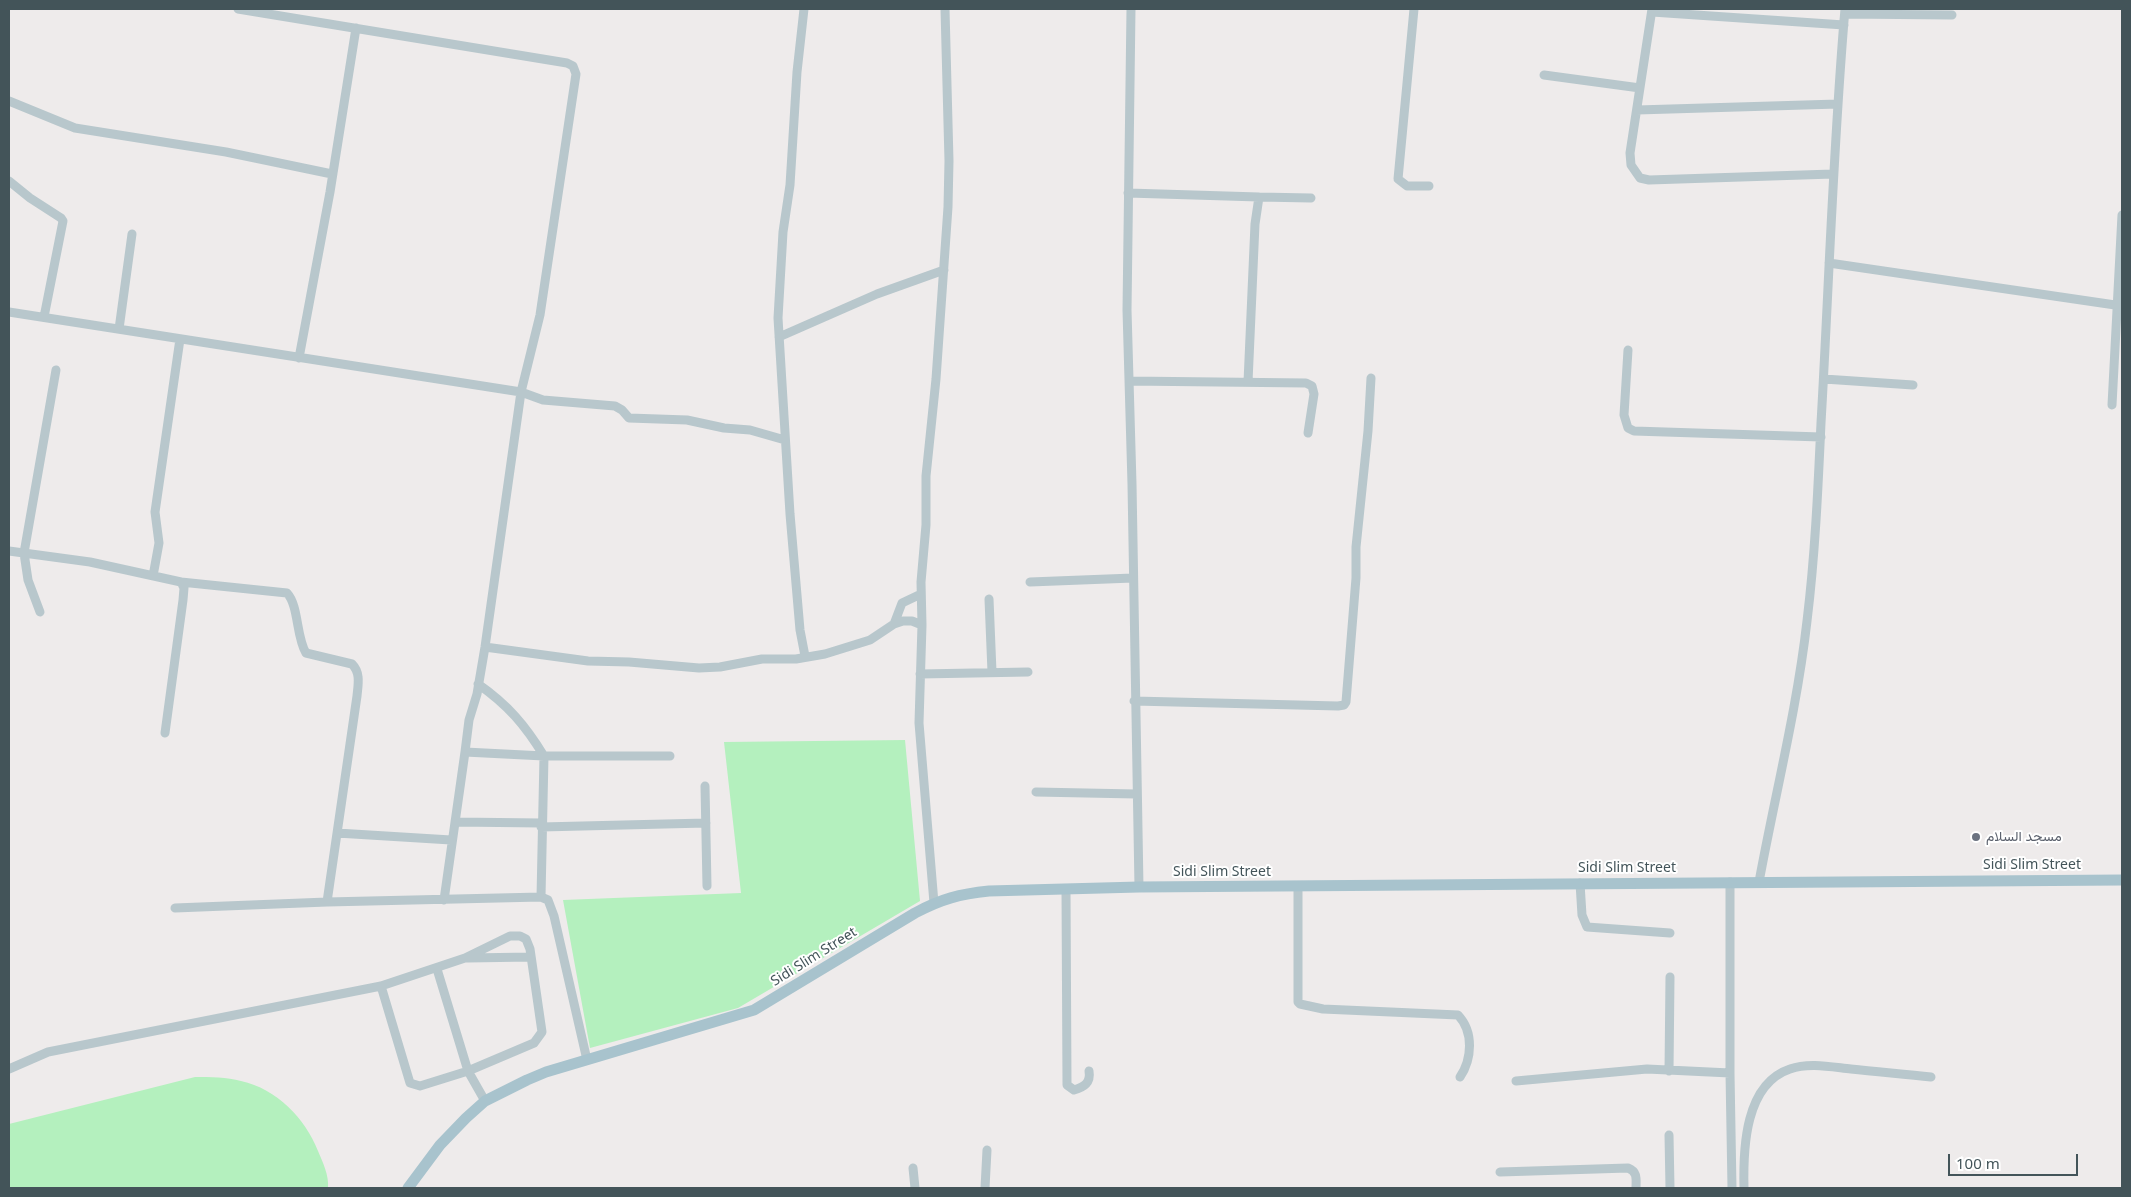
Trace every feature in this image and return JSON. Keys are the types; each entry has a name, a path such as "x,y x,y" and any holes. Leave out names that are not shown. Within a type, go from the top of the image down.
{"main road":[{"name":"Sidi Slim Street","path":"408,1188 440,1145 485,1101 527,1080 754,1010 934,903 948,898 989,891 1139,887 2122,880"}],"street":[{"path":"238,9 567,63 576,70 540,315 521,392 485,646 469,720 444,900"},
{"path":"804,9 797,72 790,185 782,232 778,284 785,440 800,630 805,656"},
{"path":"934,903 919,723 921,594 926,525 926,476 944,270 949,161 945,9"},
{"path":"1131,9 1127,310 1139,887"},
{"path":"1414,9 1398,179 1407,186 1429,186"},
{"path":"1833,174 1649,180 1640,178 1632,165 1630,153 1652,10 1844,25"},
{"path":"1759,882 1778,778 1795,703 1804,640 1816,520 1833,174 1845,11 1952,15"},
{"path":"299,358 356,28"},
{"path":"1544,75 1640,88"},
{"path":"9,101 75,128 226,152 332,174"},
{"path":"1637,110 1838,104"},
{"path":"9,181 30,198 61,218 63,222 44,317"},
{"path":"1128,194 1311,198"},
{"path":"1248,382 1255,224 1259,197"},
{"path":"2112,405 2119,305 2122,216"},
{"path":"119,330 132,234"},
{"path":"1829,264 2119,305"},
{"path":"779,337 876,294 944,270"},
{"path":"9,312 521,392 543,400 614,406 622,410 629,418 687,420 724,428 750,430 785,440"},
{"path":"154,576 159,543 155,512 180,339"},
{"path":"1628,350 1624,415 1628,428 1634,431 1821,436"},
{"path":"40,612 28,580 24,553 56,370"},
{"path":"1134,701 1344,705 1346,702 1356,578 1356,547 1368,431 1371,378"},
{"path":"1824,379 1913,385"},
{"path":"1129,381 1306,383 1312,386 1314,394 1308,433"},
{"path":"9,551 90,562 181,582 287,593 292,601 298,631 306,653 352,664 356,668 358,679 357,696 327,902"},
{"path":"1030,582 1133,578"},
{"path":"165,733 184,600 184,588 181,582"},
{"path":"894,624 902,604 921,594"},
{"path":"989,599 992,672"},
{"path":"485,646 588,660 699,668 736,665 762,659 796,658 825,654 870,640 894,624 904,621 912,621 922,625"},
{"path":"920,674 1028,672"},
{"path":"478,684 512,711 524,725 544,756 541,825 541,897"},
{"path":"465,752 544,756 670,756"},
{"path":"705,786 707,886"},
{"path":"1036,792 1136,794"},
{"path":"456,822 541,825 706,823"},
{"path":"337,833 451,840"},
{"path":"1730,882 1732,1188"},
{"path":"1580,884 1582,914 1587,927 1670,933"},
{"path":"1298,886 1298,1002 1306,1006 1323,1008 1458,1015 1465,1026 1470,1050 1460,1078"},
{"path":"1066,890 1066,1075 1067,1085 1070,1089 1074,1090 1086,1085 1090,1077 1089,1071"},
{"path":"175,908 541,897 548,900 551,904 587,1060"},
{"path":"9,1069 48,1052 381,986 437,969 465,958 510,936 520,936 526,939 532,957 542,1032 534,1044 468,1071 420,1086 410,1083 381,986"},
{"path":"465,958 532,957"},
{"path":"437,969 468,1071 485,1101"},
{"path":"1669,1071 1670,977"},
{"path":"1744,1188 1743,1160 1753,1109 1764,1087 1777,1075 1794,1067 1821,1066 1931,1077"},
{"path":"1516,1081 1646,1069 1730,1073"},
{"path":"1669,1135 1670,1188"},
{"path":"985,1188 987,1150"},
{"path":"913,1168 915,1188"},
{"path":"1500,1172 1628,1168 1636,1174 1636,1188"}],"green space":[{"path":"905,740 920,901 738,1008 590,1048 563,900 741,893 724,742"},
{"path":"195,1077 224,1078 241,1081 254,1085 278,1098 306,1127 325,1169 328,1178 328,1188 9,1188 9,1124"}],"place":[{"name":"مسجد السلام","path":"1976,837"}]}
